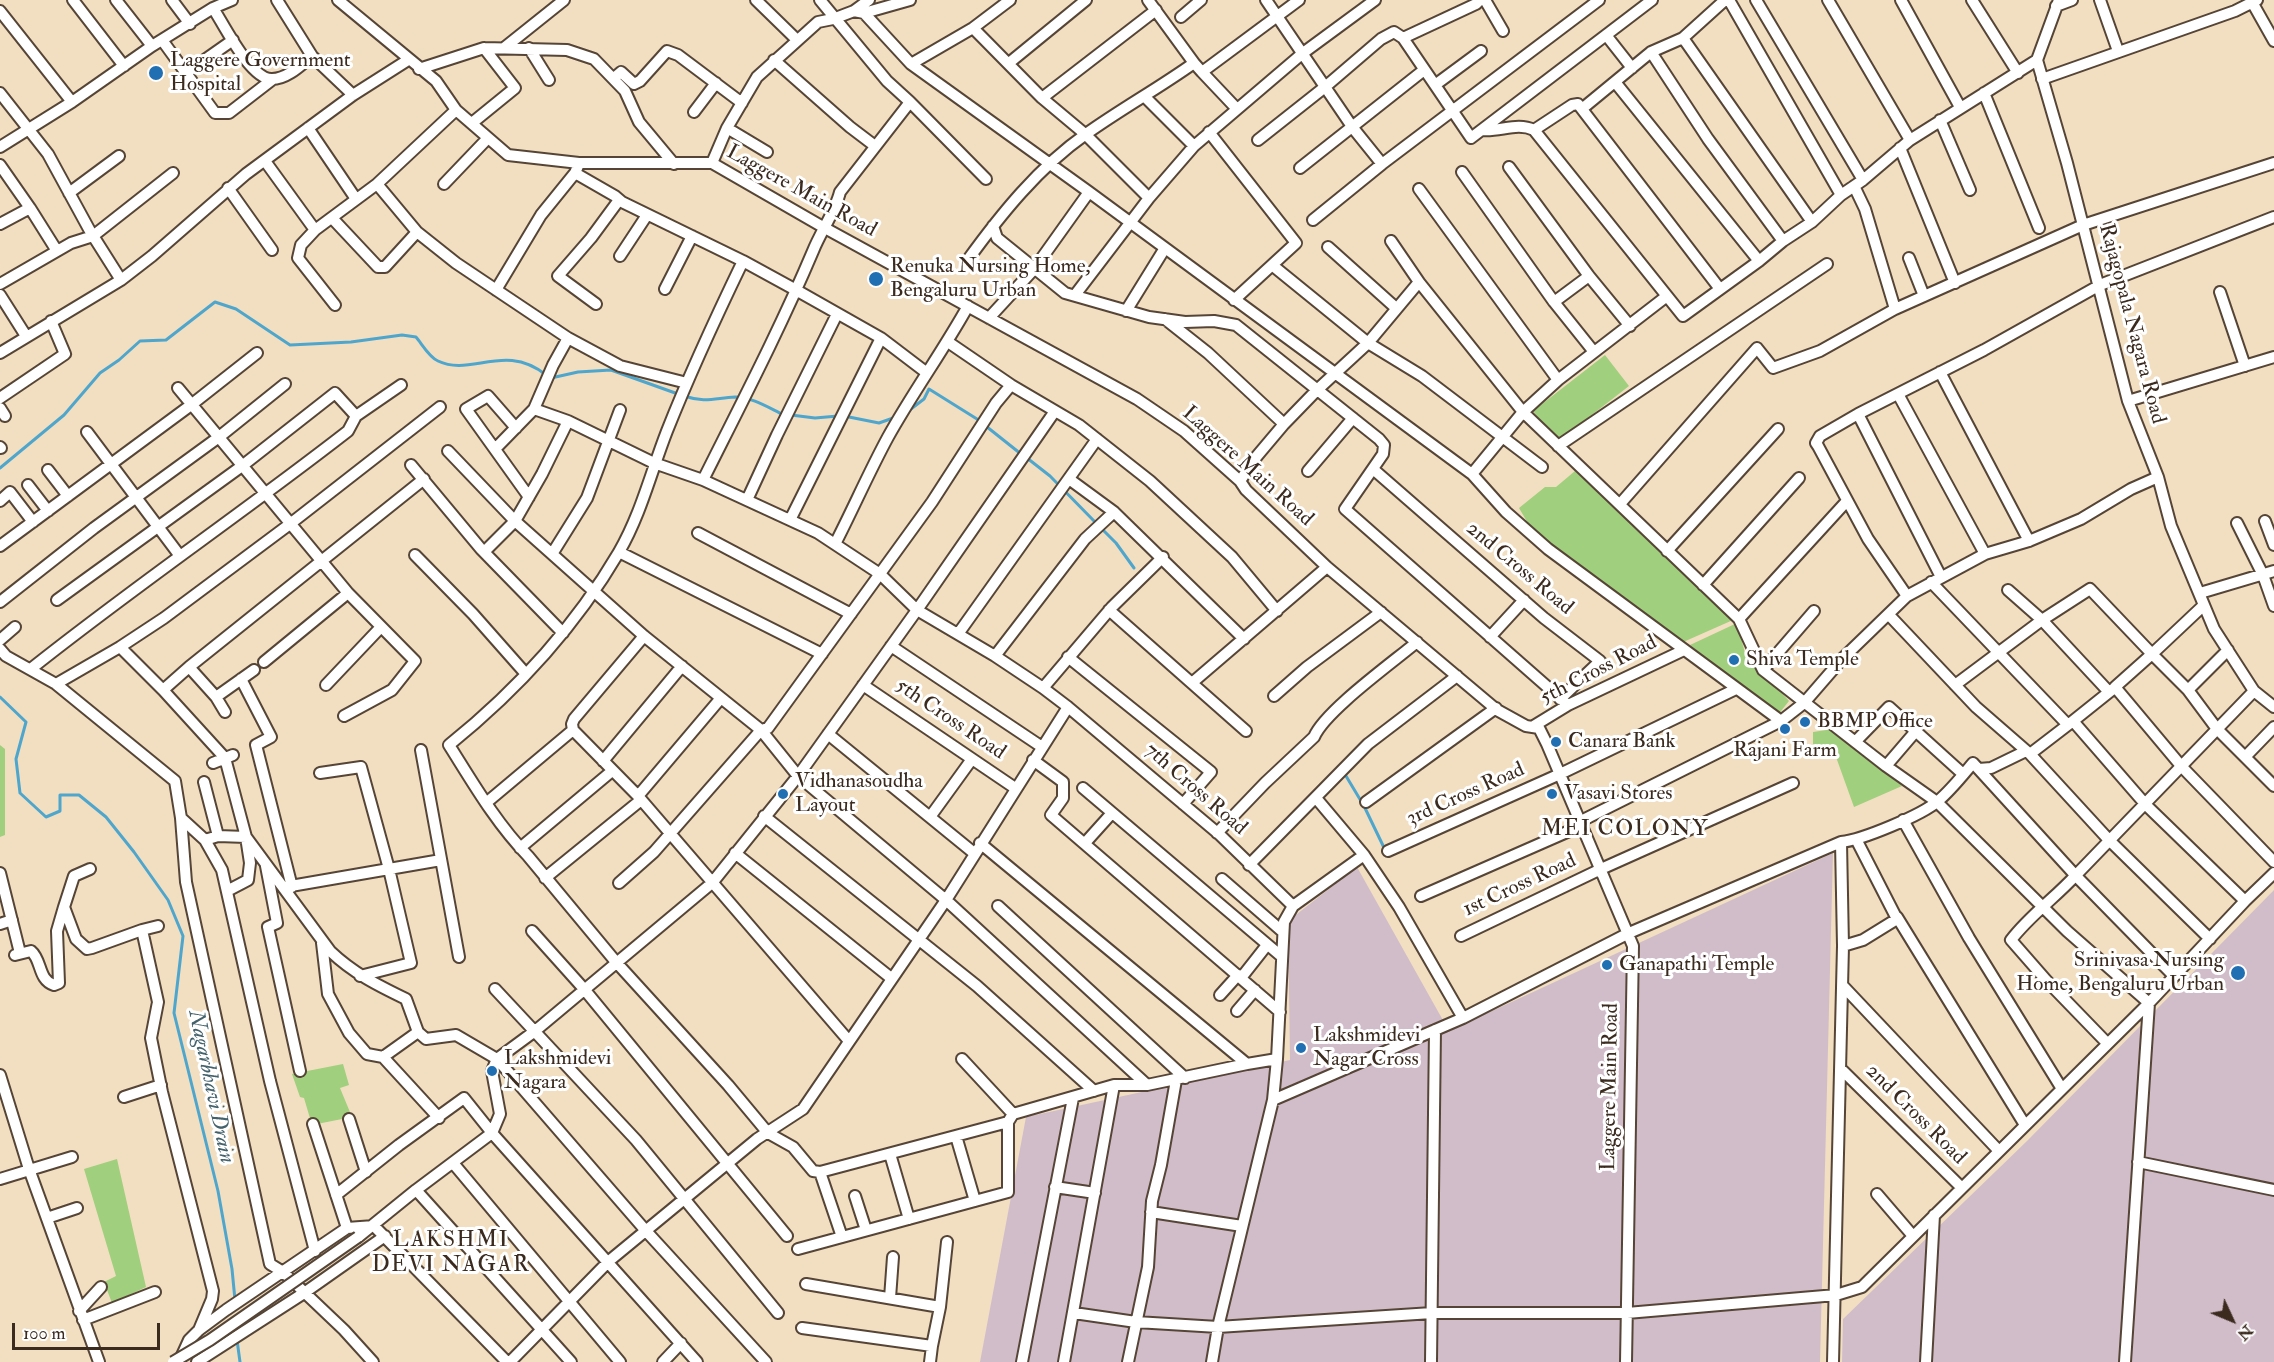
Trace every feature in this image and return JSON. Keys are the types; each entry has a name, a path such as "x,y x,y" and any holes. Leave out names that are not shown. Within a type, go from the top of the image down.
{"street":[{"path":"73,0 124,66"},
{"path":"116,0 186,73 215,113 229,113 273,79 294,70 312,56"},
{"path":"172,0 190,24"},
{"path":"0,147 72,102 157,43 213,8 232,0"},
{"path":"277,0 312,56 353,95"},
{"path":"504,48 564,0"},
{"path":"756,0 796,39"},
{"path":"820,0 833,19 887,81 987,179"},
{"path":"859,12 869,0"},
{"path":"712,164 727,128 757,77 796,39 818,22 910,0"},
{"path":"911,64 973,28 1010,0"},
{"path":"1009,63 1086,0"},
{"path":"1148,0 1194,63 1237,109"},
{"path":"1181,16 1201,0"},
{"path":"1266,0 1353,128 1382,164"},
{"path":"1202,72 1299,0"},
{"path":"1075,296 1149,198 1194,146 1303,53 1375,0"},
{"path":"1403,38 1476,4 1480,0"},
{"path":"1485,0 1503,31"},
{"path":"1313,220 1452,110 1599,0"},
{"path":"1258,140 1381,39 1394,32 1403,38 1471,138 1652,0"},
{"path":"1583,108 1651,52 1683,39 1727,0 1841,195"},
{"path":"1756,0 1859,183 1864,209 1895,309"},
{"path":"1828,0 1910,140"},
{"path":"1901,0 1960,108"},
{"path":"1972,0 2018,73"},
{"path":"1979,12 1986,0"},
{"path":"1482,130 1491,131 1521,126 1534,130 1683,316 1812,222 1841,195 1859,183 1910,140 2037,60 2058,3 2072,0"},
{"path":"2100,0 2118,51"},
{"path":"2042,79 2235,11 2254,1 2274,41"},
{"name":"Laggere Main Road","path":"346,2 408,60 436,81 456,110 508,154 577,168 712,164 1137,399 1184,431 1240,481 1246,490 1327,567 1496,708 1526,726 1539,728 1582,823 1633,946 1626,1362"},
{"path":"213,8 246,60 263,78 273,79"},
{"path":"1042,98 1156,10"},
{"path":"0,12 72,102"},
{"path":"859,12 911,64 1472,474 1526,532 1781,721"},
{"path":"973,28 1042,98 1085,134 1149,198"},
{"path":"1606,35 1632,68"},
{"path":"1683,39 1812,222"},
{"path":"186,73 233,40"},
{"path":"472,123 515,88 484,48"},
{"path":"419,69 484,48 567,50 594,58 625,91 639,122 674,164"},
{"path":"529,48 549,80"},
{"path":"614,78 621,72 634,84 640,81 667,51 678,55 742,103"},
{"path":"1435,85 1481,51"},
{"path":"1651,52 1708,139 1783,241"},
{"path":"0,353 121,280 152,256 228,188 353,95 408,60"},
{"path":"774,60 875,146"},
{"name":"Rajagopala Nagara Road","path":"2037,60 2100,285 2128,401 2158,477 2171,526 2214,629 2254,691 2274,707"},
{"path":"967,261 993,226 1050,164 1085,134 1194,63"},
{"path":"1300,168 1424,70"},
{"path":"694,112 716,82"},
{"path":"1616,82 1759,261"},
{"path":"0,93 48,154 93,236 121,280"},
{"path":"1984,93 2039,228"},
{"path":"1144,96 1194,146"},
{"path":"703,480 796,290 840,192 910,102"},
{"path":"1534,130 1572,105 1578,104 1583,108 1720,289"},
{"path":"335,305 298,258 301,245 315,230 377,184 456,110"},
{"path":"1940,120 1970,190"},
{"path":"308,128 356,199"},
{"path":"727,128 767,152"},
{"path":"1209,132 1294,239 1294,246 1234,300"},
{"path":"444,184 488,138"},
{"path":"1900,148 1954,283"},
{"path":"69,193 119,156"},
{"path":"265,161 315,230"},
{"path":"1620,504 1757,348 1773,368 1820,351 1895,309 2083,225 2274,163"},
{"path":"0,165 57,251"},
{"path":"1509,167 1589,276 1630,326"},
{"path":"496,290 541,215 577,168 619,200 743,261 881,338 927,373"},
{"path":"1462,172 1554,302 1594,352"},
{"path":"0,284 71,243 93,236 173,173"},
{"path":"377,184 417,232 456,263 568,338 620,366 686,387"},
{"path":"228,188 272,250"},
{"path":"1419,189 1558,380"},
{"path":"989,318 1034,269 1089,192"},
{"path":"596,304 558,276 591,238 619,200"},
{"path":"0,224 30,208"},
{"path":"620,256 647,215"},
{"path":"1907,596 1846,502 1816,442 1820,436 2100,285 2274,217"},
{"path":"332,218 378,267 385,267 417,232"},
{"path":"993,226 997,238 1055,286 1075,296 1126,311 1165,319 1185,322 1214,321 1236,325 1353,418 1384,446 1383,453 1373,469 1345,508 1564,702"},
{"path":"665,290 692,236"},
{"path":"1391,241 1419,282 1523,412 1739,619 1763,670 1886,766 1937,802 2043,908 2149,1003"},
{"path":"1328,247 1396,308"},
{"path":"1126,311 1165,248"},
{"path":"1909,258 1924,296"},
{"path":"743,261 673,417 654,463 641,508 619,552 563,633 541,660 479,721 449,745 486,803 520,848 616,962 728,1085 768,1133 793,1147 813,1171 820,1172 956,1136 1114,1085 1147,1085 1277,1059"},
{"path":"1558,446 1827,264"},
{"path":"1272,265 1368,343 1422,376 1542,467"},
{"path":"1554,302 1589,276"},
{"path":"1240,481 1257,456 1284,424 1368,343 1419,282"},
{"path":"2220,292 2245,366"},
{"path":"0,295 26,336"},
{"path":"1472,474 1523,412 1558,380 1667,296"},
{"path":"835,544 897,421 948,342 968,306"},
{"path":"747,500 786,415 837,314"},
{"path":"1165,319 1208,353 1284,424"},
{"path":"0,399 65,354 51,321"},
{"path":"495,449 534,409 568,338"},
{"path":"789,520 881,338"},
{"path":"948,342 1011,386 1079,425 1150,481 1232,557 1277,611"},
{"path":"0,546 191,405 257,353"},
{"path":"2128,401 2274,357"},
{"path":"1940,372 2029,541"},
{"path":"0,602 136,496 219,437 285,384"},
{"path":"32,668 108,608 265,495 348,431 356,416 401,385"},
{"path":"619,883 671,835 761,730 768,728 932,502 996,403 1011,386"},
{"path":"178,388 348,593 415,661 392,690 344,716"},
{"path":"57,600 242,466 335,393 356,416"},
{"path":"1898,394 1985,554"},
{"path":"516,428 488,396 466,409 529,497"},
{"path":"56,684 120,647 173,611 290,524 440,407"},
{"name":"7th Cross Road","path":"534,409 568,421 654,463 703,480 818,533 835,544 880,574 917,610 1043,687 1217,833 1293,906"},
{"path":"552,554 587,498 620,410"},
{"path":"173,1362 210,1340 374,1226 416,1190 492,1133 500,1114 492,1071 497,1059 535,1031 712,883 798,776 1055,411"},
{"path":"1858,414 1936,579 1998,652 2071,723 2146,805 2245,901"},
{"path":"1308,471 1353,418"},
{"path":"484,552 515,521 568,421"},
{"path":"1667,550 1778,429"},
{"path":"87,432 180,556"},
{"path":"958,634 1097,439"},
{"path":"448,451 515,521 644,636 761,730 798,776 946,900 1147,1085"},
{"path":"411,465 484,552 563,633"},
{"name":"2nd Cross Road","path":"1373,469 1524,600 1600,662 1564,702"},
{"path":"48,470 68,496"},
{"path":"1421,896 1582,823 1781,721 1804,703 1836,665 1907,596 1985,554 2029,541 2081,519 2131,489 2158,477"},
{"path":"1703,585 1799,478"},
{"path":"164,690 189,667 424,479"},
{"path":"1069,479 1114,512 1244,639"},
{"path":"28,485 48,511"},
{"path":"0,501 10,492 33,522"},
{"path":"1739,619 1846,502"},
{"path":"995,656 1085,539 1114,512"},
{"path":"2265,521 2274,545"},
{"path":"2237,523 2263,575 2274,606"},
{"path":"698,533 851,614"},
{"path":"619,552 822,654"},
{"path":"415,555 473,614 526,674"},
{"path":"1043,687 1109,610 1162,557"},
{"path":"1193,682 1327,567"},
{"path":"2200,593 2274,571"},
{"path":"1955,685 2042,620 2090,589 2188,690 2217,729 2274,786"},
{"path":"2008,590 2112,689 2182,767 2274,861"},
{"path":"264,662 348,593"},
{"path":"1490,637 1524,600"},
{"path":"1979,770 1991,768 2028,753 2071,723 2152,654 2204,605"},
{"path":"1109,610 1246,731"},
{"path":"1763,670 1814,611"},
{"path":"1274,696 1307,667 1381,612"},
{"path":"1889,615 1976,707 2028,753 2109,840 2210,939"},
{"path":"0,640 15,627"},
{"path":"326,685 381,627"},
{"path":"644,636 574,719 573,730 639,798 849,1041"},
{"path":"1217,833 1264,783 1314,737 1318,727 1417,642"},
{"path":"891,646 1042,747"},
{"path":"120,647 229,756 250,863 248,880 227,891"},
{"name":"5th Cross Road","path":"1532,727 1564,702 1684,650"},
{"path":"2188,690 2228,650"},
{"path":"2,657 32,668 56,684 180,778 186,882 270,1264 283,1272 373,1362"},
{"path":"1068,657 1211,772 1183,804"},
{"path":"603,761 682,666"},
{"path":"189,667 216,697 225,712"},
{"path":"216,697 254,670"},
{"path":"1249,865 1368,744 1457,676"},
{"path":"241,679 271,737 256,745 288,887"},
{"name":"5th Cross Road","path":"863,685 1015,788"},
{"name":"3rd Cross Road","path":"1388,851 1560,774 1736,689"},
{"path":"2108,1043 2013,943 2013,937 2146,805 2254,691"},
{"path":"545,878 639,798 721,698"},
{"path":"179,1362 189,1340 226,1310 347,1228 374,1226 509,1362 609,1262 757,1138 803,1109 946,900 1068,707"},
{"path":"1855,742 1889,707 1963,774"},
{"path":"1366,802 1496,708"},
{"path":"2246,756 2274,727"},
{"path":"486,803 573,730"},
{"path":"1886,766 1916,731"},
{"path":"828,734 930,817 977,848 1247,1064"},
{"path":"421,750 459,957"},
{"path":"213,763 229,756"},
{"path":"930,817 972,759"},
{"path":"1033,760 1063,782 1064,798 1052,815 1280,1011"},
{"path":"1273,1100 1463,1018 1629,933 1841,842 1857,841 1903,820 1937,802 1973,763 2076,876 2174,975"},
{"path":"320,773 361,767 389,869 411,963 360,976"},
{"path":"520,848 612,771"},
{"path":"204,782 218,836"},
{"name":"1st Cross Road","path":"1461,936 1601,869 1793,783"},
{"path":"1083,788 1281,956"},
{"path":"1316,798 1364,855 1399,907 1463,1018"},
{"path":"1085,843 1112,813"},
{"path":"764,816 977,986 1094,1091"},
{"path":"181,818 205,840 222,870 270,1081 315,1251"},
{"path":"1903,820 1969,938 2062,1089"},
{"path":"205,840 218,836 246,837"},
{"path":"246,837 288,887 322,940 346,967 406,999 418,1032 426,1039 456,1035 497,1059 646,1231 766,1362"},
{"path":"1857,841 1897,917 2025,1125"},
{"path":"1833,1362 1844,946 1841,842"},
{"path":"735,853 891,978"},
{"path":"1212,1362 1218,1327 1273,1100 1284,922 1293,906 1364,855"},
{"path":"288,887 441,860"},
{"path":"266,863 277,923 268,927 300,1071"},
{"path":"0,873 12,920 17,954 30,951 35,955 42,975 48,983 54,985 59,983 57,931 64,907 74,876 90,869"},
{"path":"1074,1313 1136,1322 1218,1327 1432,1313 1627,1312 1836,1295 1862,1287 2149,1003 2274,873"},
{"path":"1222,879 1283,932"},
{"path":"998,906 1180,1079"},
{"path":"64,907 76,939 87,949 158,926"},
{"path":"1844,946 1863,940 1897,917"},
{"path":"0,924 12,920"},
{"path":"142,930 158,1002 151,1038 213,1291 199,1330"},
{"path":"532,931 584,989 787,1236"},
{"path":"322,940 327,994 350,1033 367,1054 383,1057 439,1118"},
{"path":"1220,995 1267,945"},
{"path":"1843,986 1999,1151"},
{"path":"495,989 636,1140 778,1313"},
{"path":"1237,1011 1255,990"},
{"path":"2125,1362 2149,1003"},
{"path":"1431,1362 1435,1030"},
{"path":"383,1057 418,1032"},
{"path":"798,1249 1008,1192 1011,1118 962,1059"},
{"name":"2nd Cross Road","path":"1841,1069 1962,1188"},
{"path":"0,1075 29,1169 99,1362"},
{"path":"1128,1362 1148,1267 1152,1202 1180,1079"},
{"path":"124,1097 161,1085"},
{"path":"1064,1362 1114,1085"},
{"path":"336,1196 399,1145 464,1098 492,1133 697,1362"},
{"path":"1022,1362 1073,1098"},
{"path":"349,1119 366,1172"},
{"path":"313,1124 347,1228"},
{"path":"956,1136 975,1201"},
{"path":"890,1154 909,1219"},
{"path":"0,1179 72,1157"},
{"path":"2138,1162 2274,1190"},
{"path":"453,1163 620,1362"},
{"path":"820,1172 842,1237"},
{"path":"1056,1187 1095,1193"},
{"path":"416,1190 571,1362"},
{"path":"1877,1194 1913,1236"},
{"path":"855,1196 866,1230"},
{"path":"47,1218 77,1208"},
{"path":"1151,1212 1242,1227"},
{"path":"1926,1362 1934,1215"},
{"path":"197,1362 304,1293 385,1236"},
{"path":"930,1362 940,1307 947,1242"},
{"path":"890,1298 893,1257"},
{"path":"806,1284 940,1307"},
{"path":"81,1315 101,1287"},
{"path":"81,1315 155,1292"},
{"path":"802,1328 933,1346"},
{"path":"663,1362 681,1343"}],"shaded area":[{"path":"1833,853 1820,1362 980,1362 1026,1117 1290,1060 1288,921 1357,867 1449,1031"},
{"path":"2274,890 2274,1362 1842,1362 1843,1319 2027,1141"}],"green space":[{"path":"1605,355 1629,386 1557,442 1533,411"},
{"path":"1575,471 1733,620 1681,643 1535,535 1519,508 1545,487 1556,487"},
{"path":"1737,623 1745,653 1789,701 1777,716 1690,645"},
{"path":"1833,729 1902,786 1854,807 1836,757 1813,744 1813,732"},
{"path":"0,745 5,749 5,835 0,837"},
{"path":"343,1064 349,1085 340,1088 352,1117 312,1125 304,1098 300,1097 292,1074"},
{"path":"117,1159 146,1287 112,1303 104,1282 116,1276 84,1169"}],"waterway":[{"path":"0,468 64,415 100,373 140,341 166,340 215,302 236,309 290,345 351,342 402,335 416,337 435,359 450,365 516,361 531,366 546,375"},
{"path":"551,378 578,372 611,370 678,394"},
{"path":"907,412 924,399 929,389 977,419 1021,454"},
{"path":"684,396 704,400 741,397 760,403 784,415"},
{"path":"791,415 815,418 838,416"},
{"path":"844,416 879,423 896,417"},
{"path":"1027,458 1050,476 1096,523"},
{"path":"1101,528 1116,543 1134,568"},
{"name":"Nagarbhavi Drain","path":"0,697 26,722 16,759 20,793 46,817 60,811 60,795 79,795 106,817 168,900 183,936 174,1013 218,1191 232,1269 235,1300"},
{"path":"1346,776 1364,806 1388,856"},
{"name":"Nagarbhavi Drain","path":"237,1340 240,1362"}],"place":[{"name":"Laggere Government Hospital","path":"156,73"},
{"name":"Renuka Nursing Home, Bengaluru Urban","path":"876,279"},
{"name":"Shiva Temple","path":"1734,660"},
{"name":"BBMP Office","path":"1805,722"},
{"name":"Rajani Farm","path":"1785,729"},
{"name":"Canara Bank","path":"1556,742"},
{"name":"Vidhanasoudha Layout","path":"783,794"},
{"name":"Vasavi Stores","path":"1552,794"},
{"name":"Ganapathi Temple","path":"1607,965"},
{"name":"Srinivasa Nursing Home, Bengaluru Urban","path":"2238,973"},
{"name":"Lakshmidevi Nagar Cross","path":"1301,1048"},
{"name":"Lakshmidevi Nagara","path":"492,1071"}],"district":[{"name":"MEI COLONY","path":"1625,830"},
{"name":"LAKSHMI DEVI NAGAR","path":"451,1254"}]}
